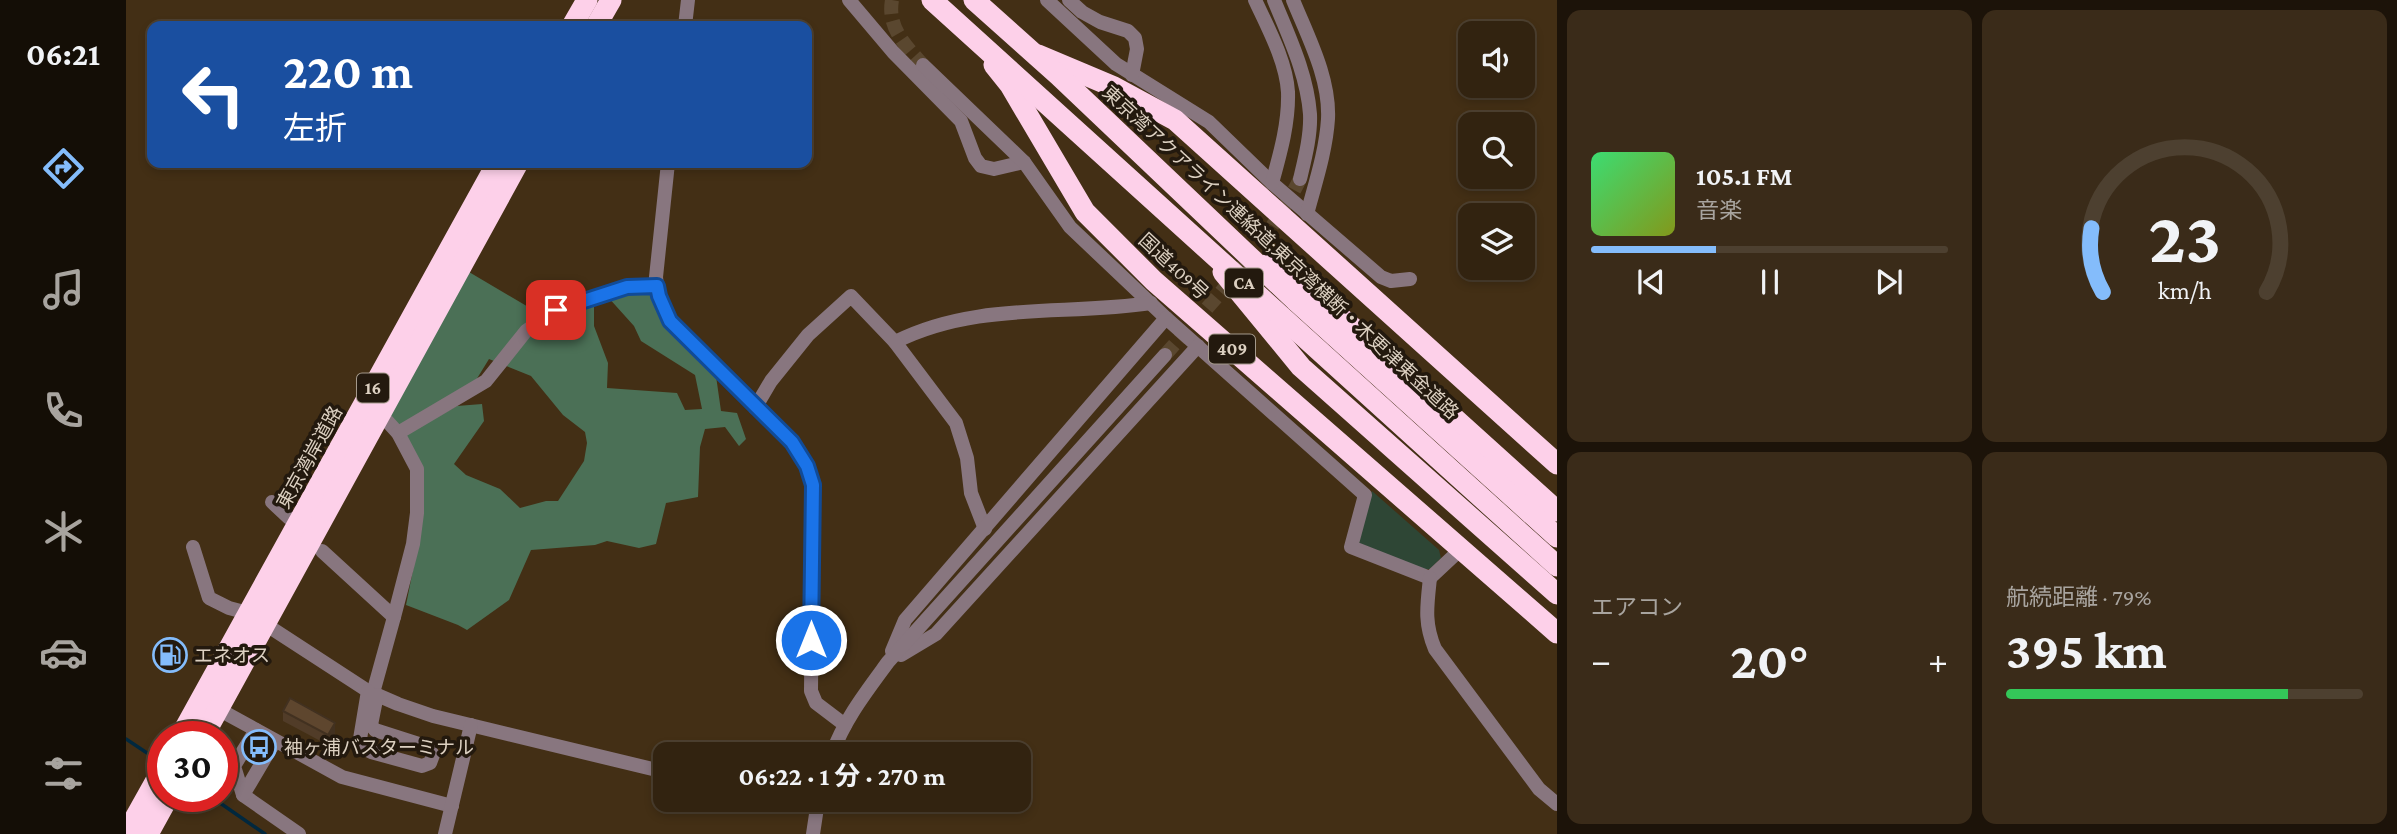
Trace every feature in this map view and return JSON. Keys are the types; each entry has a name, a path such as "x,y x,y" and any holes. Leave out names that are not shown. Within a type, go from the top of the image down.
{"highway":[{"path":"575,21 587,0"},
{"path":"599,21 611,0"},
{"name":"CA","path":"932,0 1557,566"},
{"name":"国道409号","path":"937,0 957,20 1010,85 1084,212 1154,281 1557,633"},
{"path":"966,0 1208,226 1320,300 1557,511"},
{"name":"東京湾アクアライン連絡道;東京湾横断・木更津東金道路","path":"974,0 1058,75 1296,301 1557,537"},
{"path":"957,20 1033,88 1223,272 1301,367 1557,594"},
{"path":"1006,40 1114,87 1175,120 1557,464"},
{"name":"東京湾岸道路","path":"212,721 257,619 494,168"},
{"name":"東京湾岸道路","path":"190,721 257,619 379,417 515,168"},
{"path":"126,834 147,797"},
{"path":"148,834 160,812"}],"street":[{"path":"686,21 688,0"},
{"path":"849,0 893,52 961,121 975,158 981,166 993,169 1024,162"},
{"path":"1047,0 1116,64 1209,122 1272,183 1381,277 1391,281 1410,279"},
{"path":"1069,0 1082,12 1128,32 1135,38 1138,49 1132,75"},
{"path":"1255,0 1272,36 1288,95 1282,145 1272,183"},
{"path":"1274,0 1304,80 1310,116 1307,149 1300,179"},
{"path":"1293,0 1316,58 1325,91 1328,119 1317,180 1307,214"},
{"path":"923,65 1024,162 1070,228 1365,495 1351,547 1430,578"},
{"path":"667,168 656,277 659,296 670,321 792,442 812,476 811,691 816,703 845,725"},
{"path":"398,433 486,382 526,331 556,310 627,287 657,286"},
{"path":"755,408 772,381 808,335 851,296 895,342 956,422 967,458 971,493 985,529"},
{"path":"895,342 922,329 956,319 1029,311 1120,308 1151,303"},
{"path":"887,662 905,620 1167,318"},
{"path":"887,662 936,634 1198,346"},
{"path":"837,742 845,725 887,662 1165,355"},
{"path":"373,693 371,725 375,730 428,747 433,755 430,763 422,766 371,752 362,747 360,739 362,723 373,693 413,544 416,513 417,469 398,433 379,417"},
{"path":"272,502 289,518"},
{"path":"193,547 209,598 257,619 373,693 433,716 653,769"},
{"path":"1461,549 1430,578 1426,618 1428,631 1435,649 1539,789 1557,804"},
{"path":"322,551 394,617"},
{"path":"218,709 342,777 452,806"},
{"path":"445,834 471,726"},
{"path":"256,730 234,766 243,795 299,834"},
{"path":"243,795 275,741"},
{"path":"813,834 816,812"}],"green space":[{"path":"469,272 547,318 594,302 594,326 608,363 607,388 677,393 685,410 702,409 695,375 641,341 634,326 607,296 652,291 716,376 721,411 737,413 746,439 739,446 725,427 705,429 700,447 698,497 666,503 656,544 639,548 607,541 595,545 531,550 509,600 467,630 406,605 418,545 420,466 405,435 457,406 482,404 484,421 454,464 466,475 500,489 520,508 546,501 558,501 584,461 587,443 585,432 563,415 531,376 489,359 473,385 398,429 387,418"},
{"path":"1372,491 1439,550 1441,558 1430,569 1419,569 1361,546 1357,538"}],"building":[{"path":"290,698 335,723 328,735 283,711"}],"waterway":[{"path":"126,739 147,753"},
{"path":"233,812 265,834"}],"tunnel":[{"path":"892,0 895,28 923,65"},
{"path":"1165,355 1221,293 1256,249 1300,179"}],"place":[{"name":"エネオス","path":"170,655"},
{"name":"袖ヶ浦バスターミナル","path":"259,747"}],"route":[{"path":"556,310 627,287 657,286 670,321 792,442 812,476 813,485 811,640"}]}
